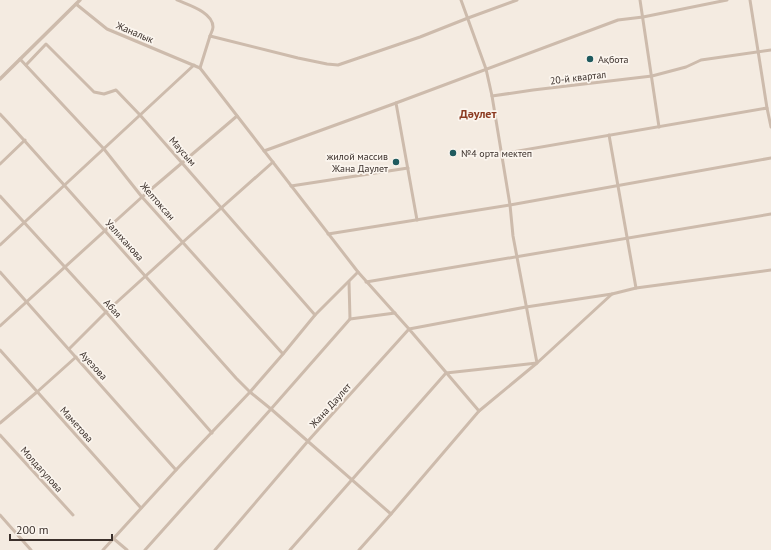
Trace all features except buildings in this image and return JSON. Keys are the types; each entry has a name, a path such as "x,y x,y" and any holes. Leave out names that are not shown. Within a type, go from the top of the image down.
{"street":[{"path":"0,79 80,0"},
{"path":"177,0 202,11 209,16 212,21 213,27 200,68 366,282 395,313 480,411"},
{"path":"461,0 486,69 492,96 510,205 516,257 537,363"},
{"path":"210,36 298,58 338,65 420,37 517,0"},
{"path":"640,0 659,127"},
{"path":"264,151 618,20 643,17 727,0"},
{"path":"750,0 771,127"},
{"name":"Жаналык","path":"76,4 107,29 200,68"},
{"name":"Маусым","path":"26,65 46,44 94,92 104,94 116,90 140,115 315,315"},
{"name":"20-й квартал","path":"492,96 652,76 686,67 700,60 771,50"},
{"name":"Желтоксан","path":"20,59 104,149 142,197 284,354"},
{"path":"0,245 194,65"},
{"path":"396,103 417,220"},
{"path":"501,154 767,108"},
{"name":"Уалиханова","path":"0,114 106,230 236,378 250,392 272,409 391,514"},
{"path":"0,326 142,197 237,116"},
{"path":"609,135 636,288"},
{"path":"0,164 25,140"},
{"path":"328,234 510,205 771,158"},
{"path":"69,349 106,312 273,162"},
{"path":"291,186 408,168"},
{"name":"Абая","path":"0,196 106,312 212,433"},
{"path":"366,282 771,214"},
{"path":"409,329 526,307 612,294 636,288 771,270"},
{"name":"Ауезова","path":"0,272 176,470"},
{"path":"103,550 250,392 284,354 315,315 358,272"},
{"path":"349,282 350,319"},
{"path":"359,550 480,411 537,363 612,294"},
{"path":"145,550 272,409 350,319 395,313"},
{"name":"Жана Даулет","path":"215,550 308,441 409,329"},
{"name":"Маметова","path":"0,350 141,508"},
{"path":"0,424 76,357"},
{"path":"290,550 446,373 537,363"},
{"name":"Молдагулова","path":"0,435 73,514"},
{"path":"0,515 31,550"},
{"path":"114,539 127,550"}],"place":[{"name":"Ақбота","path":"590,59"},
{"name":"№4 орта мектеп","path":"453,153"},
{"name":"жилой массив Жана Даулет","path":"396,162"}],"district":[{"name":"Дәулет","path":"478,114"}]}
